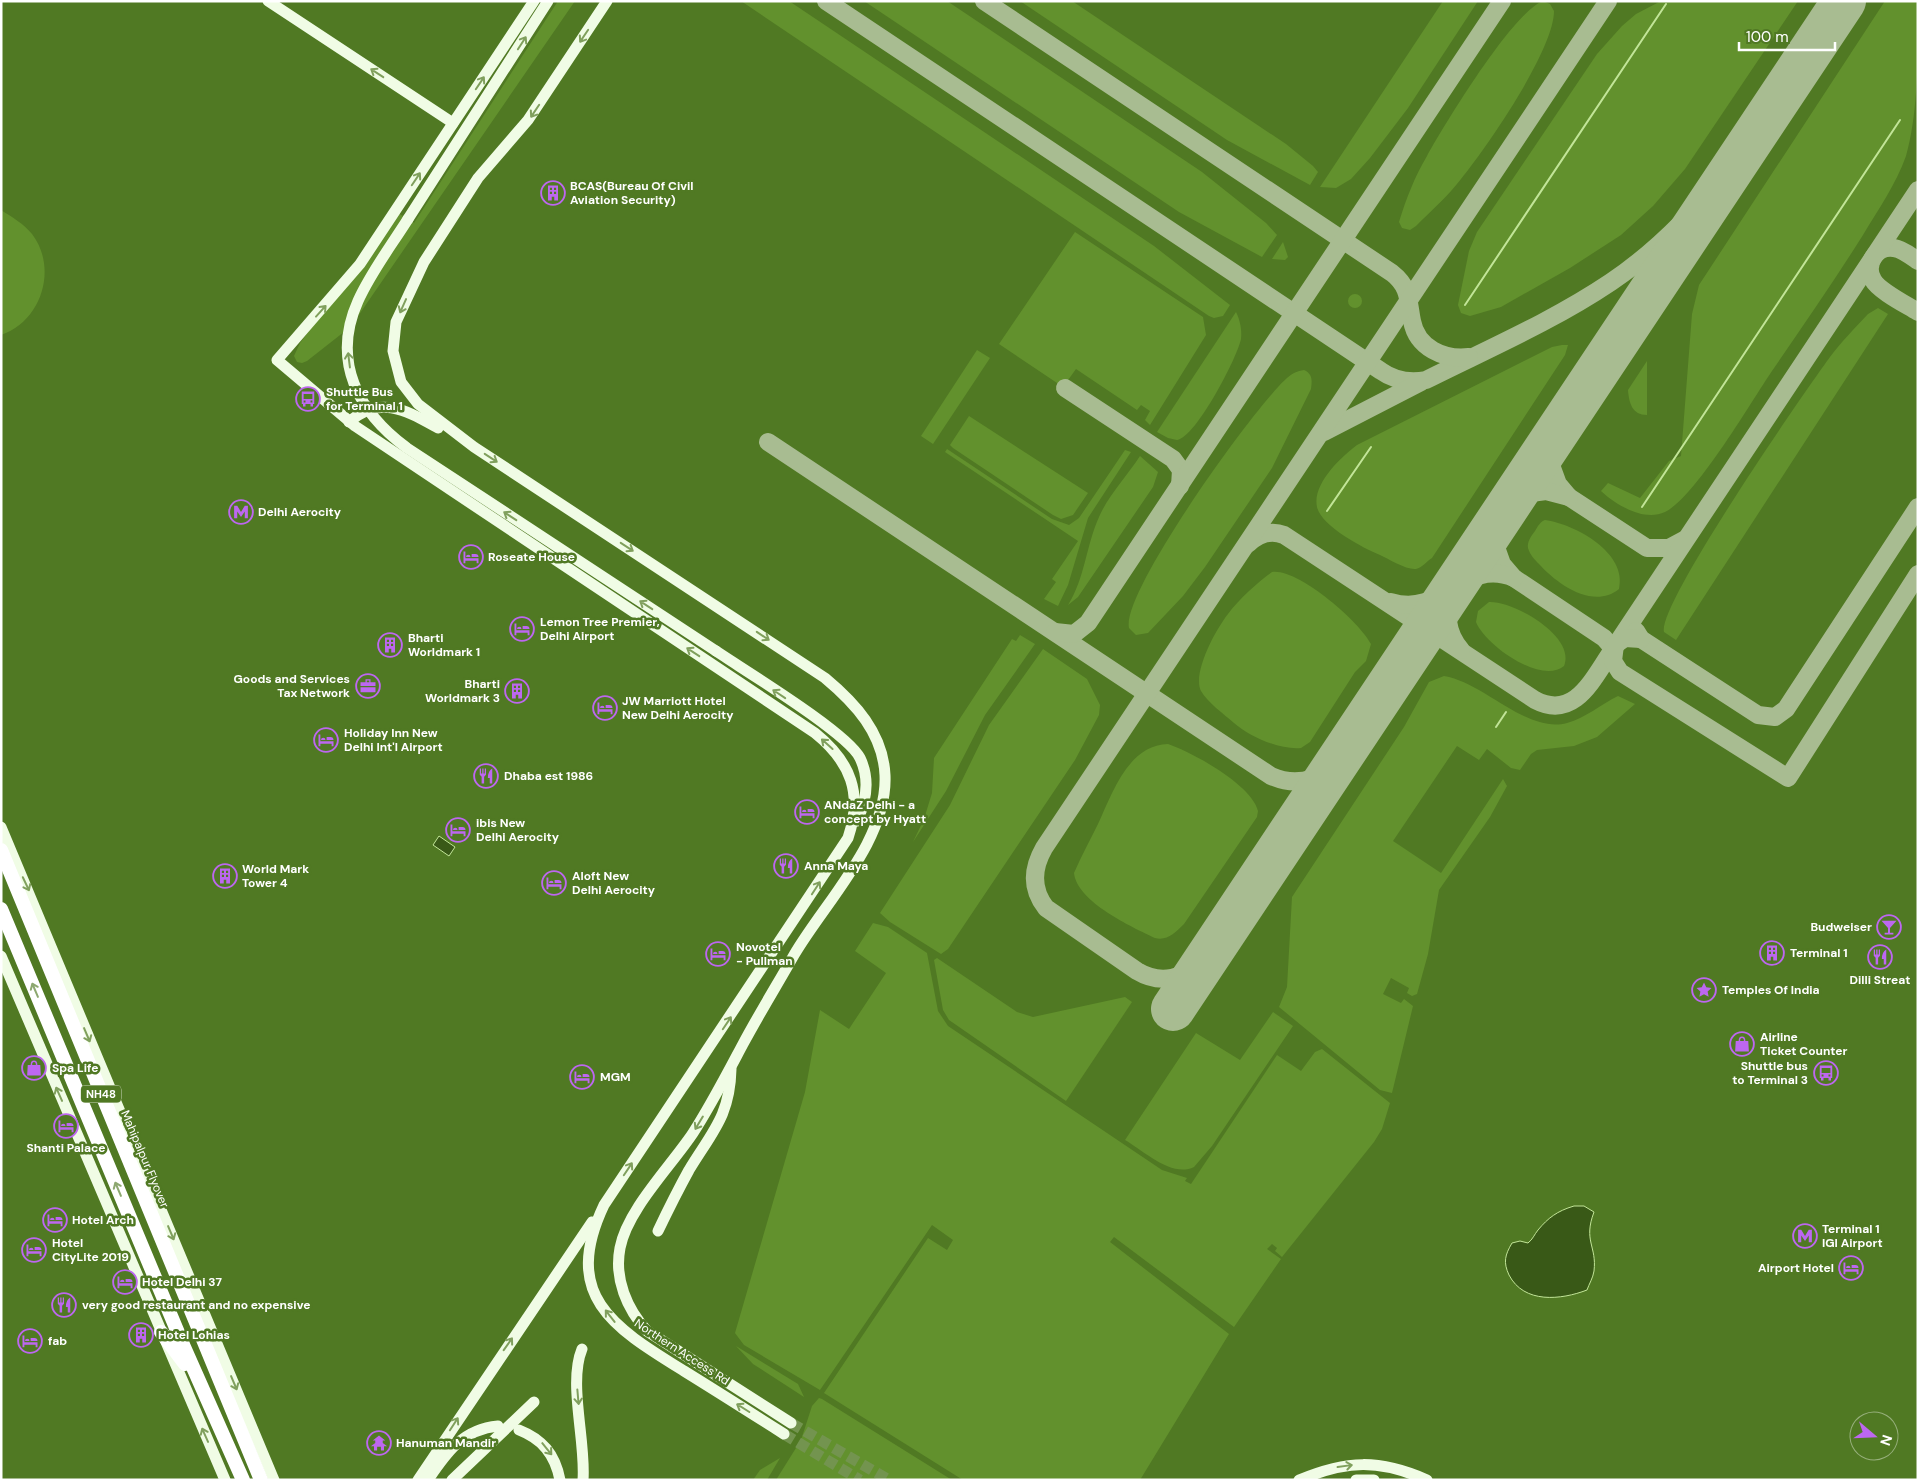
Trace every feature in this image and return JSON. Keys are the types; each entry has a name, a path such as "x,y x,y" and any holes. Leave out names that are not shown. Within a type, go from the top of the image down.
{"highway":[{"name":"Mahipalpur Flyover","path":"3,838 261,1480"},
{"name":"NH48","path":"1,909 184,1347 242,1480"},
{"path":"161,1332 199,1380"}],"main road":[{"path":"268,1 453,123"},
{"path":"534,1 348,281 277,360 349,422 826,742 842,762 854,790 855,814 848,838"},
{"path":"548,1 369,280 351,321 348,344 349,366 358,394 368,412 386,431 407,448 836,732 859,756 866,776 866,794 861,812 848,838"},
{"path":"474,447 418,404 401,382 393,351 396,322 424,262 478,178 528,120 607,1"},
{"path":"349,422 360,413 374,408 398,408 474,447"},
{"name":"Northern Access Rd","path":"474,447 825,678 854,704 874,733 885,774 883,798 873,831 852,867 798,948 724,1081 692,1134 630,1220 620,1250 620,1280 628,1306 647,1331 788,1429 649,1349 609,1316 596,1295 588,1270 587,1257 592,1234 604,1205 848,838"},
{"path":"3,838 274,1480"},
{"path":"1,956 225,1480"},
{"path":"658,1231 682,1182 720,1122 731,1085 731,1067"},
{"path":"418,1480 481,1384 604,1205"},
{"path":"582,1349 576,1372 583,1446 583,1480"},
{"path":"452,1480 534,1402"},
{"path":"428,1480 444,1456 458,1441 475,1431 498,1426"},
{"path":"519,1430 536,1438 543,1444 555,1462 560,1480"},
{"path":"1299,1480 1327,1468 1370,1464 1402,1469 1427,1480"},
{"path":"1356,1480 1374,1480"}],"shaded area":[{"path":"558,1 575,1 356,319 349,328 307,361 297,362 294,356 300,343 398,213 414,223"},
{"path":"741,1 789,1 1154,246 1230,305 1223,316 1214,318 1209,316"},
{"path":"864,1 947,1 1202,172 1266,223 1277,235 1262,257 1179,212"},
{"path":"1020,1 1072,1 1286,144 1318,172 1310,185 1227,140"},
{"path":"1443,1 1478,1 1408,108 1370,158 1351,179 1336,188 1320,187"},
{"path":"1543,1 1550,4 1554,11 1551,28 1543,49 1517,98 1486,145 1451,191 1416,226 1410,230 1402,228 1399,222 1411,188 1448,120 1497,47 1530,10"},
{"path":"1661,1 1798,1 1685,169 1653,206 1621,235 1570,268 1501,307 1470,316 1461,313 1458,305 1469,251 1477,232 1597,54 1622,26 1636,14"},
{"path":"1885,1 1918,1 1916,100 1906,156 1892,187 1830,286 1707,469 1677,503 1665,512 1657,515 1648,515 1631,511 1614,502 1601,491 1608,483 1640,498 1669,461 1681,456 1692,314 1699,285"},
{"path":"1,210 22,224 32,234 40,248 44,262 44,277 42,292 36,306 27,318 15,328 1,335"},
{"path":"1075,232 1203,317 1206,335 1150,425 1145,420 1150,411 1141,405 1137,410 1076,369 1063,387 999,344"},
{"path":"1283,242 1288,257 1285,260 1272,259"},
{"path":"1352,294 1358,294 1362,301 1358,308 1352,308 1348,304 1348,298"},
{"path":"1878,308 1888,314 1676,640 1664,632 1668,614 1683,582 1707,542 1735,497 1830,357 1843,340 1868,314"},
{"path":"1236,312 1241,332 1238,349 1224,379 1205,412 1185,436 1177,440 1157,432"},
{"path":"1568,345 1565,355 1432,558 1422,566 1416,569 1407,568 1364,547 1334,529 1320,514 1317,507 1317,498 1323,480 1336,464 1357,445 1552,347"},
{"path":"977,350 990,358 933,444 921,436"},
{"path":"1647,361 1647,415 1635,411 1629,399 1628,390"},
{"path":"1304,370 1312,381 1311,389 1272,468 1205,567 1183,596 1148,633 1136,635 1129,628 1132,608 1167,540 1221,459 1248,423 1287,378 1295,372"},
{"path":"969,416 1088,493 1073,515 1061,519 1053,515 953,448 950,445"},
{"path":"947,449 1052,519 1069,525 1079,518 1125,450 1131,452 1088,518 1068,585 1058,606 1044,599 1056,582 1052,579 1078,541 945,452"},
{"path":"1140,456 1158,472 1153,487 1078,597 1068,605 1082,573 1099,517 1112,494"},
{"path":"1545,520 1570,527 1597,542 1615,564 1620,576 1619,589 1609,595 1587,596 1565,586 1547,572 1533,557 1528,546 1539,524"},
{"path":"1272,572 1283,573 1297,578 1312,587 1342,610 1365,634 1371,644 1366,661 1355,672 1310,742 1301,748 1275,745 1248,733 1208,700 1201,691 1199,683 1202,663 1223,621 1232,608 1254,586"},
{"path":"1489,602 1513,607 1540,622 1552,632 1561,643 1565,655 1564,666 1554,671 1528,666 1515,660 1490,641 1476,622 1478,611"},
{"path":"1020,635 1035,644 985,715 946,791 913,842 924,819 932,793 934,758 1012,639 1016,641"},
{"path":"1043,649 1087,679 1100,705 1099,715 1075,760 948,949 941,954 890,922 880,913 950,805 989,725"},
{"path":"1444,676 1459,680 1475,688 1521,715 1552,724 1574,721 1618,696 1635,704 1597,737 1574,746 1537,750 1531,754 1520,770 1511,768 1487,749 1479,760 1457,746 1393,841 1441,873 1503,779 1507,786 1490,817 1439,890 1428,954 1417,994 1412,996 1407,993 1409,988 1391,978 1383,994 1401,1003 1404,999 1413,1006 1392,1093 1380,1090 1279,1007 1287,987 1292,897 1404,727 1429,682"},
{"path":"1168,744 1191,754 1233,780 1245,791 1258,811 1257,817 1184,924 1171,935 1159,939 1120,920 1095,903 1077,884 1074,873 1123,773 1142,753 1154,746"},
{"path":"439,836 455,847 449,856 433,845"},
{"path":"873,923 888,927 927,953 938,1011 948,1026 1162,1170 1187,1178 1185,1181 1191,1184 1277,1055 1301,1071 1315,1052 1322,1049 1390,1103 1382,1129 1374,1142 1282,1257 1275,1251 1277,1248 1272,1244 1267,1249 1281,1259 1234,1327 1114,1237 1110,1242 1229,1334 1140,1480 963,1480 824,1393 928,1238 947,1250 953,1240 932,1225 820,1390 744,1345 735,1333 805,1092 820,1010 849,1029 886,973 855,951"},
{"path":"937,958 1017,1012 1033,1017 1125,997 1132,1002 1066,1101 949,1020 943,1010 934,960"},
{"path":"1273,1012 1293,1026 1212,1146 1194,1167 1177,1169 1168,1166 1158,1162 1125,1140 1196,1033 1240,1060"},
{"path":"1574,1206 1584,1206 1594,1212 1590,1237 1594,1255 1594,1271 1587,1290 1555,1297 1533,1295 1524,1291 1509,1275 1505,1262 1512,1243 1520,1241 1528,1243 1549,1218"},
{"path":"736,1346 798,1384 804,1397 753,1364"},
{"path":"819,1398 952,1480 776,1480 801,1440 812,1406"},
{"path":"780,1458 767,1480 753,1480 760,1470"}],"waterway":[{"path":"1465,305 1666,4"},
{"path":"1642,507 1900,120"},
{"path":"1327,511 1371,447"},
{"path":"1496,727 1506,712"}],"taxiway":[{"path":"826,1 1381,371 1402,380 1426,380 1543,322 1611,282 1648,254 1682,222 1744,152"},
{"path":"984,1 1392,273 1398,278 1405,289 1415,330 1426,345 1441,354 1469,357"},
{"path":"1055,632 1074,634 1088,623 1502,1"},
{"path":"1205,962 1189,972 1172,978 1155,978 1137,971 1046,908 1038,894 1035,879 1035,871 1040,856 1608,1"},
{"path":"1248,544 1265,534 1284,535 1535,700 1549,705 1561,705 1572,701 1581,694 1598,673 1918,190"},
{"path":"1918,261 1900,250 1888,248 1873,257 1870,268 1873,280 1881,289 1918,312"},
{"path":"1324,432 1421,382"},
{"path":"1065,388 1173,459 1181,470 1180,486"},
{"path":"1559,429 1551,448 1551,465 1558,484 1569,497 1647,548 1669,548 1684,540"},
{"path":"768,442 1271,776 1289,781 1306,780 1323,774 1338,762"},
{"path":"1569,497 1546,491 1531,493 1516,501 1500,522 1497,533 1497,550 1502,564 1514,578 1604,638 1610,645 1613,654"},
{"path":"1636,631 1641,639 1758,715 1775,717 1786,709 1918,507"},
{"path":"1391,602 1409,605 1425,602 1481,575 1496,574 1514,578"},
{"path":"1641,639 1625,638 1615,645 1613,661 1620,672 1788,778 1918,574"},
{"path":"1452,590 1448,606 1449,629 1461,650"}],"runway":[{"path":"1173,1009 1844,1"}],"tunnel":[{"path":"791,1423 889,1480"},
{"path":"784,1434 860,1480"}],"place":[{"name":"BCAS(Bureau Of Civil Aviation Security)","path":"553,193"},
{"name":"Shuttle Bus for Terminal 1","path":"308,399"},
{"name":"Delhi Aerocity","path":"241,512"},
{"name":"Roseate House","path":"471,557"},
{"name":"Lemon Tree Premier, Delhi Airport","path":"522,629"},
{"name":"Bharti Worldmark 1","path":"390,645"},
{"name":"Goods and Services Tax Network","path":"368,686"},
{"name":"Bharti Worldmark 3","path":"517,691"},
{"name":"JW Marriott Hotel New Delhi Aerocity","path":"605,708"},
{"name":"Holiday Inn New Delhi Int'l Airport","path":"326,740"},
{"name":"Dhaba est 1986","path":"486,776"},
{"name":"ANdaZ Delhi - a concept by Hyatt","path":"807,812"},
{"name":"ibis New Delhi Aerocity","path":"458,830"},
{"name":"Anna Maya","path":"786,866"},
{"name":"World Mark Tower 4","path":"225,876"},
{"name":"Aloft New Delhi Aerocity","path":"554,883"},
{"name":"Budweiser","path":"1889,927"},
{"name":"Terminal 1","path":"1772,953"},
{"name":"Novotel - Pullman","path":"718,954"},
{"name":"Dilli Streat","path":"1880,957"},
{"name":"Temples Of India","path":"1704,990"},
{"name":"Airline Ticket Counter","path":"1742,1044"},
{"name":"Spa Life","path":"34,1068"},
{"name":"Shuttle bus to Terminal 3","path":"1826,1073"},
{"name":"MGM","path":"582,1077"},
{"name":"Shanti Palace","path":"66,1126"},
{"name":"Hotel Arch","path":"55,1220"},
{"name":"Terminal 1 IGI Airport","path":"1805,1236"},
{"name":"Hotel CityLite 2019","path":"34,1250"},
{"name":"Airport Hotel","path":"1851,1268"},
{"name":"Hotel Delhi 37","path":"125,1282"},
{"name":"very good restaurant and no expensive","path":"64,1305"},
{"name":"Hotel Lohias","path":"141,1335"},
{"name":"fab","path":"30,1341"},
{"name":"Hanuman Mandir","path":"379,1443"}]}
